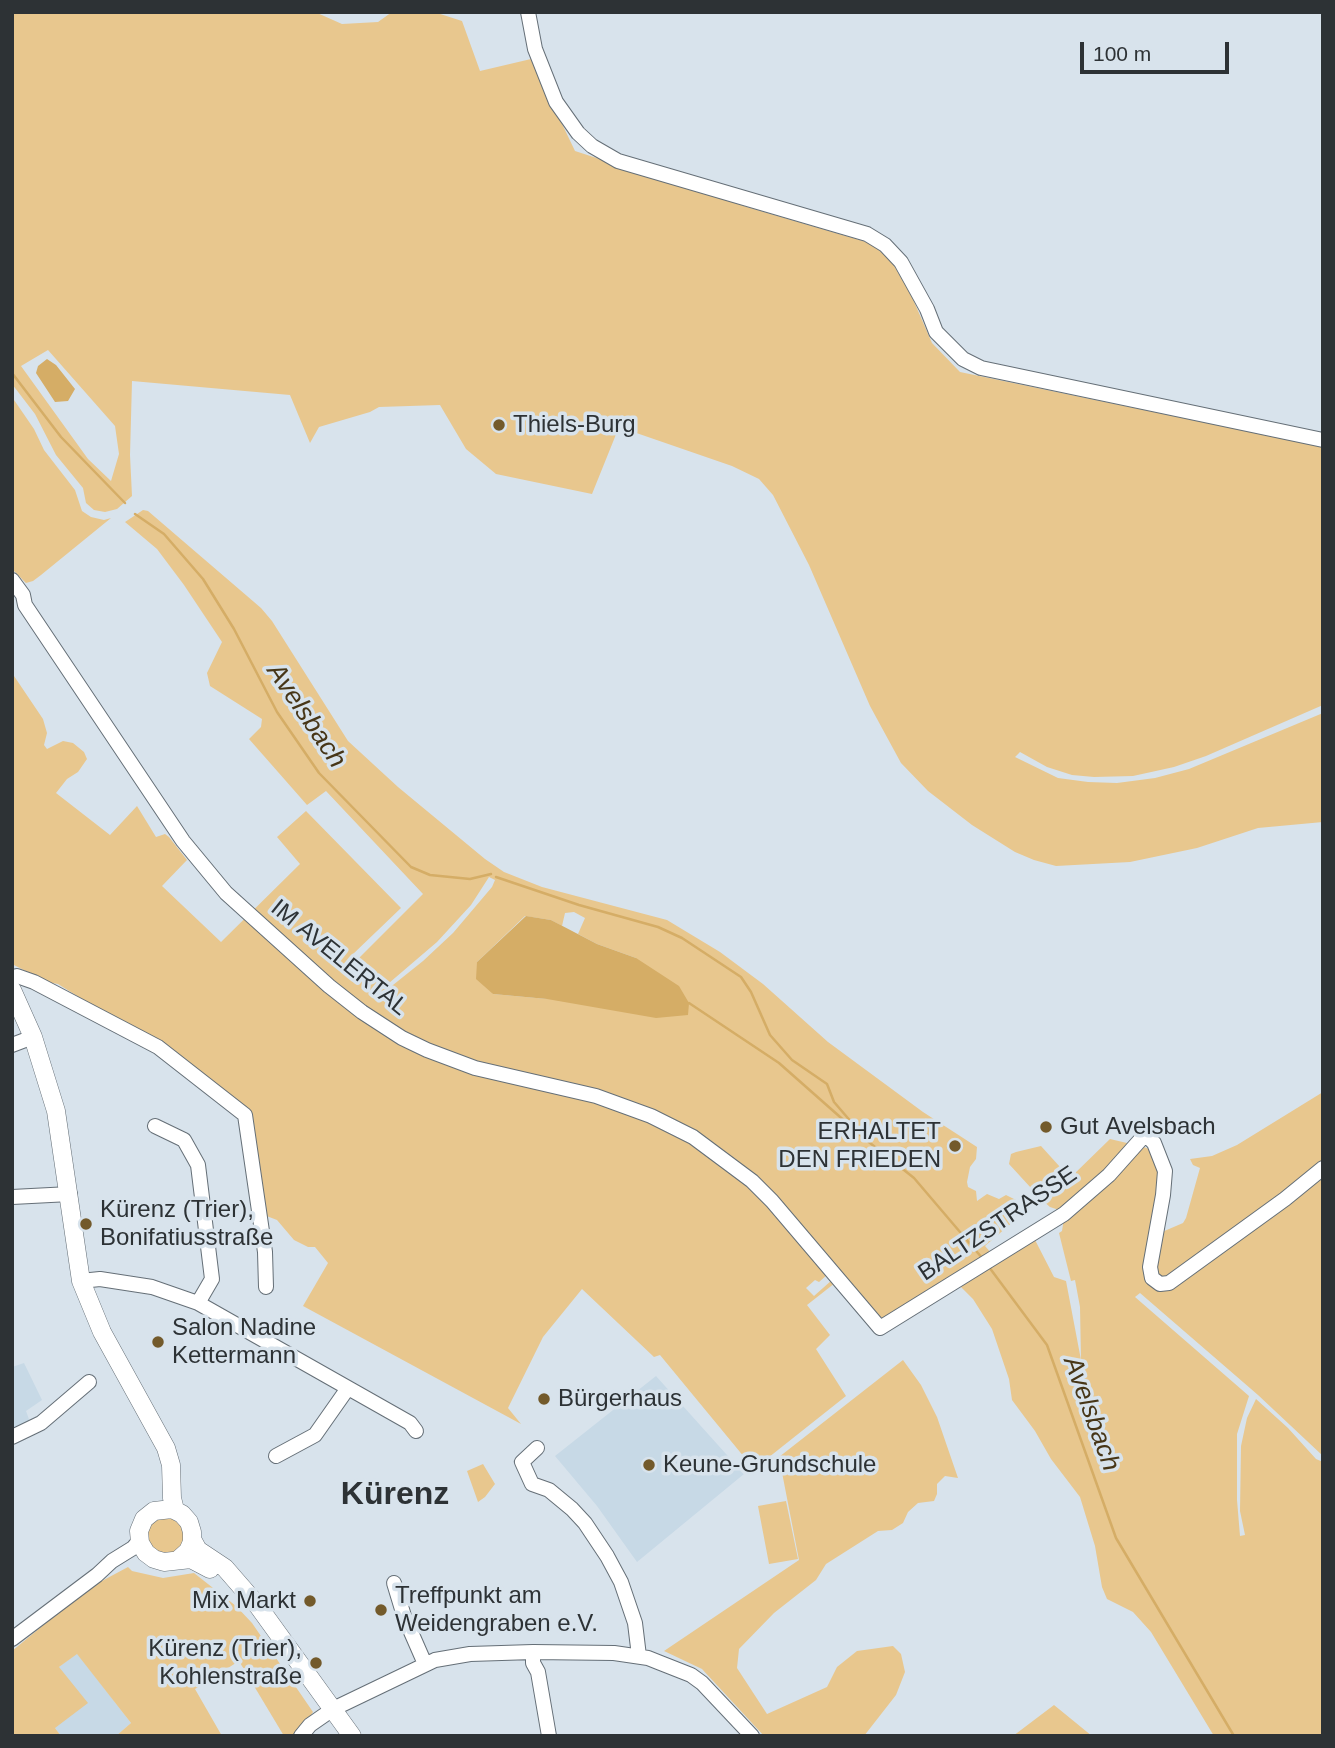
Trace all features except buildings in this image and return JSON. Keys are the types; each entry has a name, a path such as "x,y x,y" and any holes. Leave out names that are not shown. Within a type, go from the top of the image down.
{"main road":[{"path":"12,990 33,1037 56,1111 81,1281 107,1342 159,1433 162,1494 166,1510"},
{"path":"240,1587 195,1560 161,1562 149,1557 139,1541 141,1523 148,1515 166,1510 189,1522 192,1539 198,1550 225,1568 258,1606 352,1736"},
{"path":"179,1559 188,1550 192,1539"}],"street":[{"path":"528,12 535,49 556,102 578,133 592,146 618,161 867,234 885,245 901,262 927,309 936,332 963,359 981,368 1323,440"},
{"name":"IM AVELERTAL","path":"12,580 23,595 25,605 183,841 226,892 329,986 402,1038 427,1050 475,1068 596,1096 651,1116 693,1137 752,1181 772,1201 880,1328"},
{"path":"12,977 34,982 158,1047 246,1115 265,1252 266,1287"},
{"path":"12,1045 33,1037"},
{"path":"155,1126 184,1140 198,1165 212,1279 198,1303"},
{"name":"BALTZSTRASSE","path":"880,1328 1057,1218 1109,1175 1142,1138 1149,1138 1154,1143 1165,1171 1150,1267 1152,1278 1160,1284 1169,1283 1285,1199 1323,1168"},
{"path":"12,1197 70,1194"},
{"path":"81,1281 100,1279 152,1287 198,1303 410,1423 416,1431"},
{"path":"12,1437 41,1423 89,1382"},
{"path":"276,1456 315,1435 348,1388"},
{"path":"537,1448 522,1462 532,1484 549,1490 572,1509 607,1556 621,1582 635,1623 639,1656"},
{"path":"12,1639 112,1561 134,1548 139,1541"},
{"path":"97,1575 138,1557 149,1557"},
{"path":"394,1583 404,1616 425,1664"},
{"path":"533,1652 549,1736"},
{"path":"301,1736 333,1709 435,1660 470,1654 533,1652 639,1656 658,1661 696,1679 752,1736"}],"shaded area":[{"path":"12,12 315,12 342,24 378,22 392,12 434,12 462,21 480,71 531,59 575,151 747,207 870,243 891,260 912,297 932,343 960,372 1323,447 1323,705 1206,756 1174,767 1133,776 1072,775 1047,767 1020,752 1015,757 1058,778 1117,783 1155,778 1189,769 1323,713 1323,822 1258,828 1197,848 1130,862 1056,866 1015,852 972,825 928,791 901,763 870,706 809,565 773,495 759,479 732,466 619,427 592,494 496,474 466,449 440,405 379,407 319,427 310,443 290,395 132,381 132,496 117,509 105,512 94,510 86,503 83,488 56,455 35,414 12,384","holes":["48,350 115,426 119,454 111,481 88,459 21,366"]},
{"path":"47,359 56,365 75,389 68,401 55,402 36,373 38,366"},
{"path":"12,397 34,429 44,450 75,490 82,511 91,517 104,520 111,518 41,575 26,583 12,569"},
{"path":"143,510 148,511 261,608 348,741 398,787 485,859 504,872 542,887 667,920 720,952 763,984 828,1042 923,1112 977,1147 976,1159 970,1167 967,1182 968,1187 976,1191 977,1201 987,1194 999,1199 1006,1195 1016,1200 1019,1212 1014,1221 985,1246 992,1254 891,1315 881,1318 772,1195 688,1139 751,1185 827,1275 806,1288 814,1296 832,1280 835,1283 807,1305 830,1335 816,1349 846,1396 754,1469 660,1355 654,1357 582,1289 543,1337 508,1408 521,1424 303,1306 328,1263 315,1247 308,1247 294,1240 277,1220 264,1215 254,1124 250,1116 93,1006 58,984 47,982 12,964 12,673 43,719 47,733 44,745 47,749 63,741 73,743 84,752 87,759 78,772 67,779 56,793 110,835 137,806 156,837 165,834 187,860 162,886 221,942 300,864 277,837 306,811 401,908 352,955 351,961 354,963 423,894 326,791 307,805 249,739 261,727 262,719 210,686 207,673 222,642 157,549 125,522","holes":["489,877 495,880 492,887 453,933 388,989 382,989 437,942 471,905","574,912 585,918 578,934 636,958 547,999 493,994 477,962 525,916 551,920 562,926 565,913"]},
{"path":"526,916 551,920 597,944 636,958 679,986 689,1003 688,1015 656,1018 547,999 493,994 476,979 477,962"},
{"path":"1323,1092 1323,1163 1170,1277 1159,1277 1154,1269 1162,1232 1183,1223 1186,1218 1200,1168 1193,1165 1190,1159 1212,1156 1237,1145"},
{"path":"1110,1139 1127,1143 1121,1157 1059,1210 1042,1200 1009,1164 1011,1154 1041,1146 1070,1178"},
{"path":"1144,1147 1151,1150 1160,1165 1148,1283 1153,1288 1319,1179 1323,1182 1323,1456 1258,1395 1140,1293 1135,1297 1249,1396 1237,1434 1240,1536 1245,1535 1240,1511 1241,1446 1247,1418 1256,1399 1288,1428 1316,1459 1323,1462 1323,1736 1214,1736 1151,1632 1133,1612 1107,1599 1080,1497 1012,1400 1009,1379 992,1329 973,1299 959,1285 1034,1238 1054,1277 1066,1281 1081,1360 1080,1307 1075,1280 1071,1281 1059,1233 1062,1231 1064,1218 1137,1149"},
{"path":"903,1360 921,1385 937,1417 958,1478 945,1476 937,1484 934,1501 918,1503 908,1512 903,1523 892,1530 878,1531 826,1564 816,1580 774,1613 739,1649 737,1668 767,1714 827,1687 837,1667 857,1651 893,1646 901,1654 905,1672 896,1695 864,1736 764,1736 702,1669 664,1651 799,1560 779,1457"},
{"path":"24,1363 42,1400 26,1411 30,1422 12,1429 12,1367"},
{"name":"Keune-Grundschule","path":"656,1376 744,1474 637,1562 597,1506 555,1456"},
{"path":"483,1464 495,1484 478,1502 467,1471"},
{"path":"786,1501 798,1559 769,1564 758,1506"},
{"path":"167,1517 182,1527 184,1542 175,1554 154,1553 145,1533 155,1519"},
{"path":"128,1567 132,1571 163,1578 194,1573 236,1606 252,1623 313,1712 297,1736 284,1736 239,1661 195,1689 222,1736 116,1736 131,1723 77,1654 59,1667 88,1703 55,1728 61,1736 12,1736 12,1651 87,1589"},
{"path":"77,1653 131,1723 116,1736 61,1736 28,1691"},
{"path":"1054,1705 1092,1736 1013,1736"}],"waterway":[{"name":"Avelsbach","path":"12,373 61,437 125,503"},
{"name":"Avelsbach","path":"135,514 164,534 203,579 234,629 277,712 319,773 411,867 430,875 470,879 491,874"},
{"name":"Avelsbach","path":"496,877 579,905 658,927 682,938 741,977 751,992 770,1035 792,1060 827,1084 834,1102 859,1131"},
{"name":"Avelsbach","path":"689,1003 779,1063 914,1178 983,1259"},
{"name":"Avelsbach","path":"989,1267 1047,1345 1116,1538 1234,1736"}],"place":[{"name":"Thiels-Burg","path":"499,425"},
{"name":"Gut Avelsbach","path":"1046,1127"},
{"name":"ERHALTET DEN FRIEDEN","path":"955,1146"},
{"name":"Kürenz (Trier), Bonifatiusstraße","path":"86,1224"},
{"name":"Salon Nadine Kettermann","path":"158,1342"},
{"name":"Bürgerhaus","path":"544,1399"},
{"name":"Keune-Grundschule","path":"649,1465"},
{"name":"Mix Markt","path":"310,1601"},
{"name":"Treffpunkt am Weidengraben e.V.","path":"381,1610"},
{"name":"Kürenz (Trier), Kohlenstraße","path":"316,1663"}],"district":[{"name":"Kürenz","path":"395,1495"}]}
